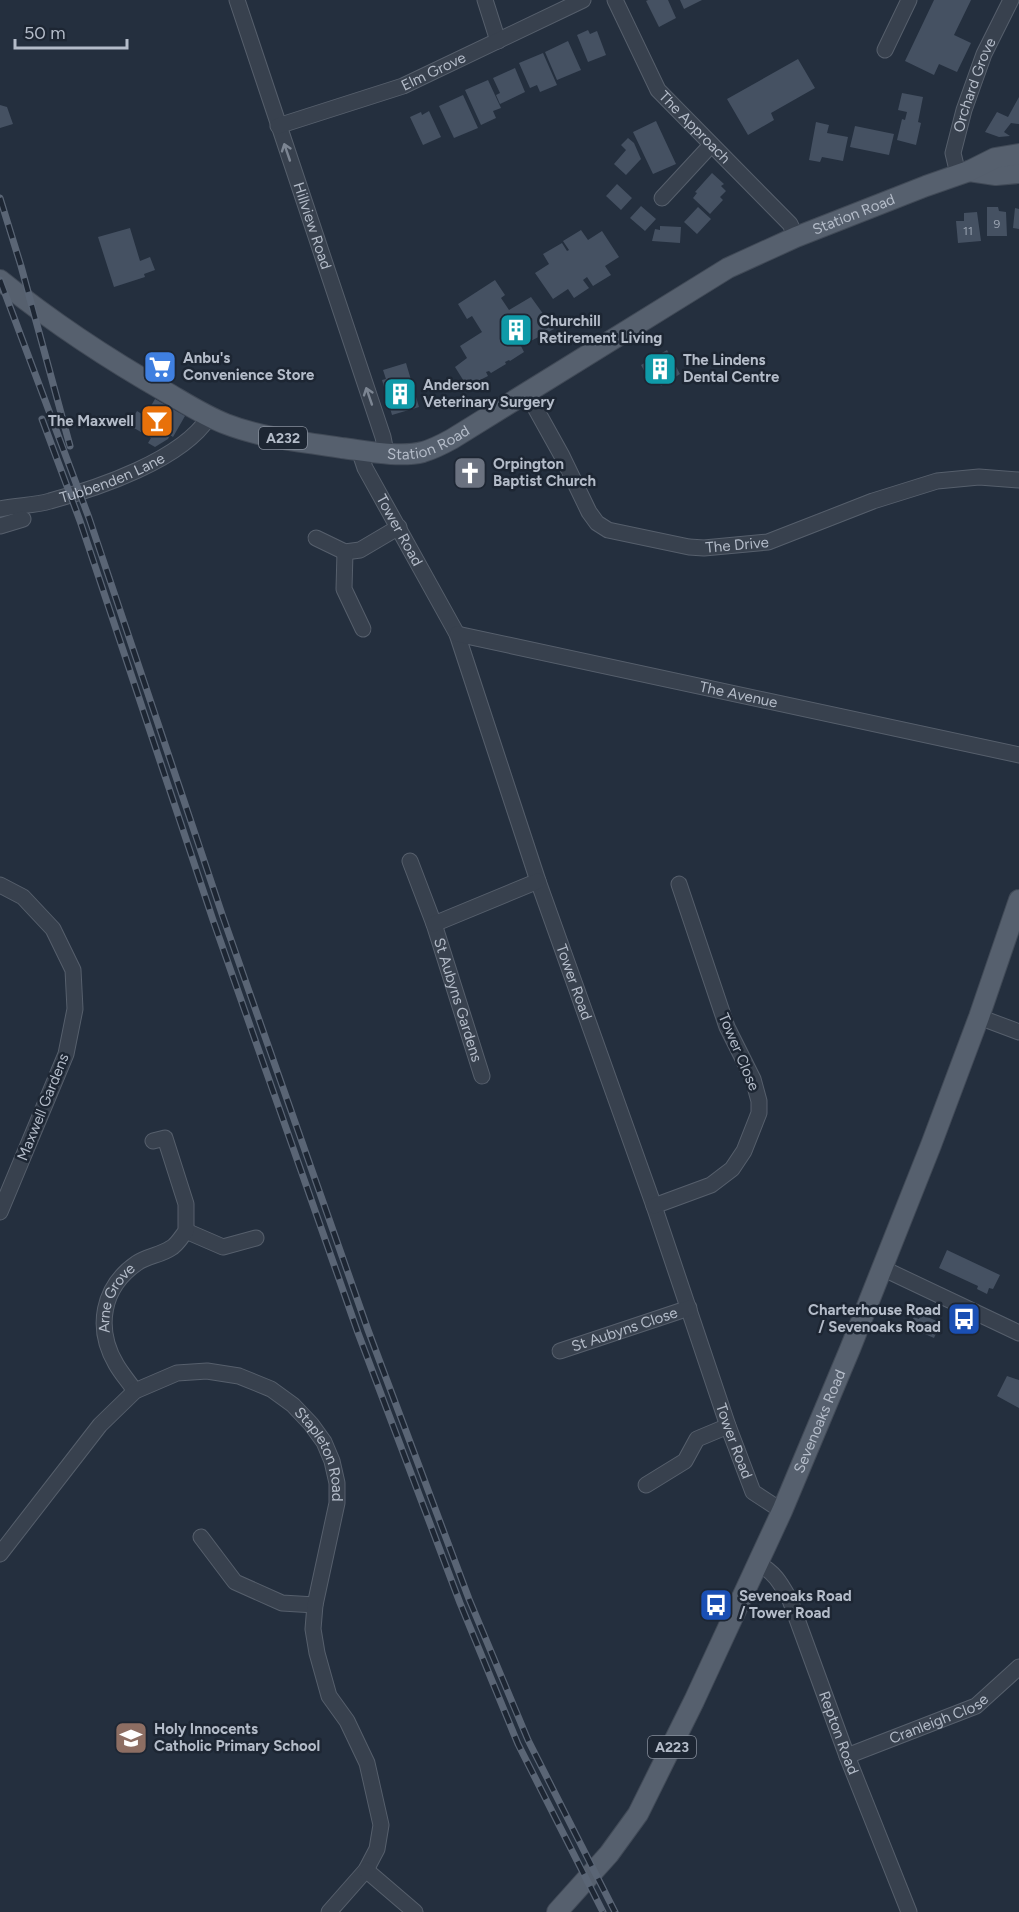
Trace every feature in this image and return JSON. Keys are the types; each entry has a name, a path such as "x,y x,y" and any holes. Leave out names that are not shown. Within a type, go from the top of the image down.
{"main road":[{"name":"Station Road","path":"0,279 36,308 136,375 209,417 251,432 293,441 359,450 422,452 441,445 712,277 757,254 995,158 1019,154"},
{"name":"Station Road","path":"964,172 996,175 1019,173"},
{"name":"Sevenoaks Road","path":"557,1912 609,1854 638,1814 689,1712 782,1511 882,1268 979,1017 1019,900"}],"street":[{"name":"Hillview Road","path":"237,0 383,437 386,452"},
{"path":"484,0 498,41"},
{"name":"Elm Grove","path":"278,126 403,86 583,0"},
{"name":"The Approach","path":"615,0 658,90 789,224 796,237"},
{"path":"885,50 909,0"},
{"name":"Orchard Grove","path":"964,172 953,153 964,110 984,54 1011,0"},
{"path":"662,198 711,145"},
{"name":"The Drive","path":"527,393 562,456 589,512 597,523 608,530 689,547 704,548 768,542 873,501 937,482 980,477 1019,480"},
{"name":"Tubbenden Lane","path":"0,509 50,501 134,471 165,455 196,434 209,417"},
{"name":"Tower Road","path":"359,450 365,468 458,634 538,881 654,1206 728,1426 753,1492 782,1511"},
{"path":"0,526 23,519"},
{"path":"316,537 345,552 360,550 399,527"},
{"path":"345,552 344,590 363,629"},
{"name":"The Avenue","path":"458,634 1019,755"},
{"name":"St Aubyns Gardens","path":"410,861 434,924 482,1076"},
{"name":"St Aubyns Gardens","path":"434,924 538,881"},
{"name":"Tower Close","path":"654,1206 711,1185 732,1169 744,1151 759,1113 759,1101 753,1079 727,1026 678,884"},
{"name":"Maxwell Gardens","path":"0,885 23,897 53,929 73,970 75,1009 66,1054 0,1212"},
{"path":"979,1017 1019,1032"},
{"path":"153,1141 165,1138 186,1204 186,1231 223,1247 256,1238"},
{"name":"Arne Grove","path":"135,1390 116,1364 104,1336 104,1315 109,1296 119,1278 139,1262 172,1248 186,1231"},
{"path":"882,1268 1019,1333"},
{"name":"St Aubyns Close","path":"560,1351 688,1308"},
{"name":"Stapleton Road","path":"0,1554 100,1425 135,1390 177,1373 207,1371 239,1376 271,1389 293,1405 311,1424 324,1442 332,1461 337,1483 337,1503 315,1605 313,1629 317,1653 329,1696 347,1721 368,1763 381,1825 377,1849 366,1870 329,1912"},
{"path":"646,1485 685,1461 698,1439 728,1426"},
{"path":"201,1536 235,1582 282,1603 315,1605"},
{"name":"Repton Road","path":"757,1563 778,1578 790,1600 847,1756 909,1912"},
{"name":"Cranleigh Close","path":"847,1756 976,1706 1019,1667"},
{"path":"366,1870 415,1912"}],"building":[{"path":"668,0 676,18 659,27 646,1"},
{"path":"680,0 702,0 684,9"},
{"path":"934,0 971,0 954,35 971,43 957,72 939,64 934,75 905,61"},
{"path":"588,30 590,34 597,31 606,55 588,62 577,35"},
{"path":"568,41 581,70 557,80 545,52"},
{"path":"543,53 557,85 540,92 537,85 530,88 519,63"},
{"path":"798,59 815,88 771,113 774,120 748,135 727,99"},
{"path":"515,68 525,92 500,104 496,95 500,93 493,78"},
{"path":"488,80 501,108 493,111 496,118 481,125 465,90"},
{"path":"902,93 923,97 916,145 897,140 902,119 905,120 907,112 898,110"},
{"path":"463,95 478,128 454,138 439,106"},
{"path":"1019,97 1019,124 1011,123 1004,132 1010,136 999,137 985,132 997,112 1008,117"},
{"path":"0,105 7,107 13,124 0,128"},
{"path":"429,111 441,137 423,145 410,117"},
{"path":"656,121 676,164 653,174 633,132"},
{"path":"816,122 829,125 827,133 848,137 843,161 822,157 820,162 809,160"},
{"path":"855,126 894,134 889,155 850,147"},
{"path":"628,138 634,143 641,159 626,175 614,164 626,150 621,145"},
{"path":"712,173 724,184 721,186 726,191 720,197 723,200 710,214 693,198 697,193 695,192"},
{"path":"617,184 632,198 621,210 606,196"},
{"path":"641,206 656,219 645,231 630,218"},
{"path":"698,207 711,219 697,234 684,222"},
{"path":"987,207 998,207 999,211 1006,212 1007,236 987,236"},
{"path":"1015,208 1019,209 1019,229 1013,228"},
{"path":"977,212 981,241 958,243 956,221 964,221 964,213"},
{"path":"660,226 681,227 680,243 652,241 655,229 660,230"},
{"path":"130,228 140,261 150,257 155,270 144,274 145,277 114,287 98,237"},
{"path":"581,230 588,240 602,231 619,257 605,266 611,275 593,286 587,277 583,280 589,288 574,298 568,289 553,299 535,273 549,264 543,254 562,243 567,251 569,250 563,241"},
{"name":"Churchill Retirement Living","path":"495,280 505,295 501,298 509,310 531,297 554,329 521,346 524,352 491,373 486,372 488,376 474,383 471,379 465,383 455,367 467,358 460,346 482,332 472,316 467,319 458,304"},
{"name":"The Lindens Dental Centre","path":"667,350 680,374 661,386 653,372 647,376 641,365"},
{"name":"Anderson Veterinary Surgery","path":"406,363 419,407 392,415 382,380 386,379 383,370"},
{"name":"The Maxwell","path":"155,399 185,416 173,437 170,435 168,439 155,447 148,443 151,438 129,425 137,411 145,416"},
{"path":"947,1250 1000,1275 993,1289 989,1288 987,1294 977,1289 978,1286 939,1268"},
{"path":"921,1314 941,1323 934,1338 909,1327 914,1317 919,1319"},
{"path":"1007,1376 1019,1380 1019,1408 997,1396"}],"railway":[{"path":"0,198 70,446"},
{"path":"0,280 89,518 223,917 368,1330 469,1599 528,1740 615,1912"},
{"path":"42,419 80,521 213,920 358,1333 460,1603 518,1744 603,1912"}],"place":[{"name":"Churchill Retirement Living","path":"516,330"},
{"name":"Anbu's Convenience Store","path":"160,367"},
{"name":"The Lindens Dental Centre","path":"660,369"},
{"name":"Anderson Veterinary Surgery","path":"400,394"},
{"name":"The Maxwell","path":"157,421"},
{"name":"Orpington Baptist Church","path":"470,473"},
{"name":"Charterhouse Road / Sevenoaks Road","path":"964,1319"},
{"name":"Sevenoaks Road / Tower Road","path":"716,1605"},
{"name":"Holy Innocents Catholic Primary School","path":"131,1738"}]}
